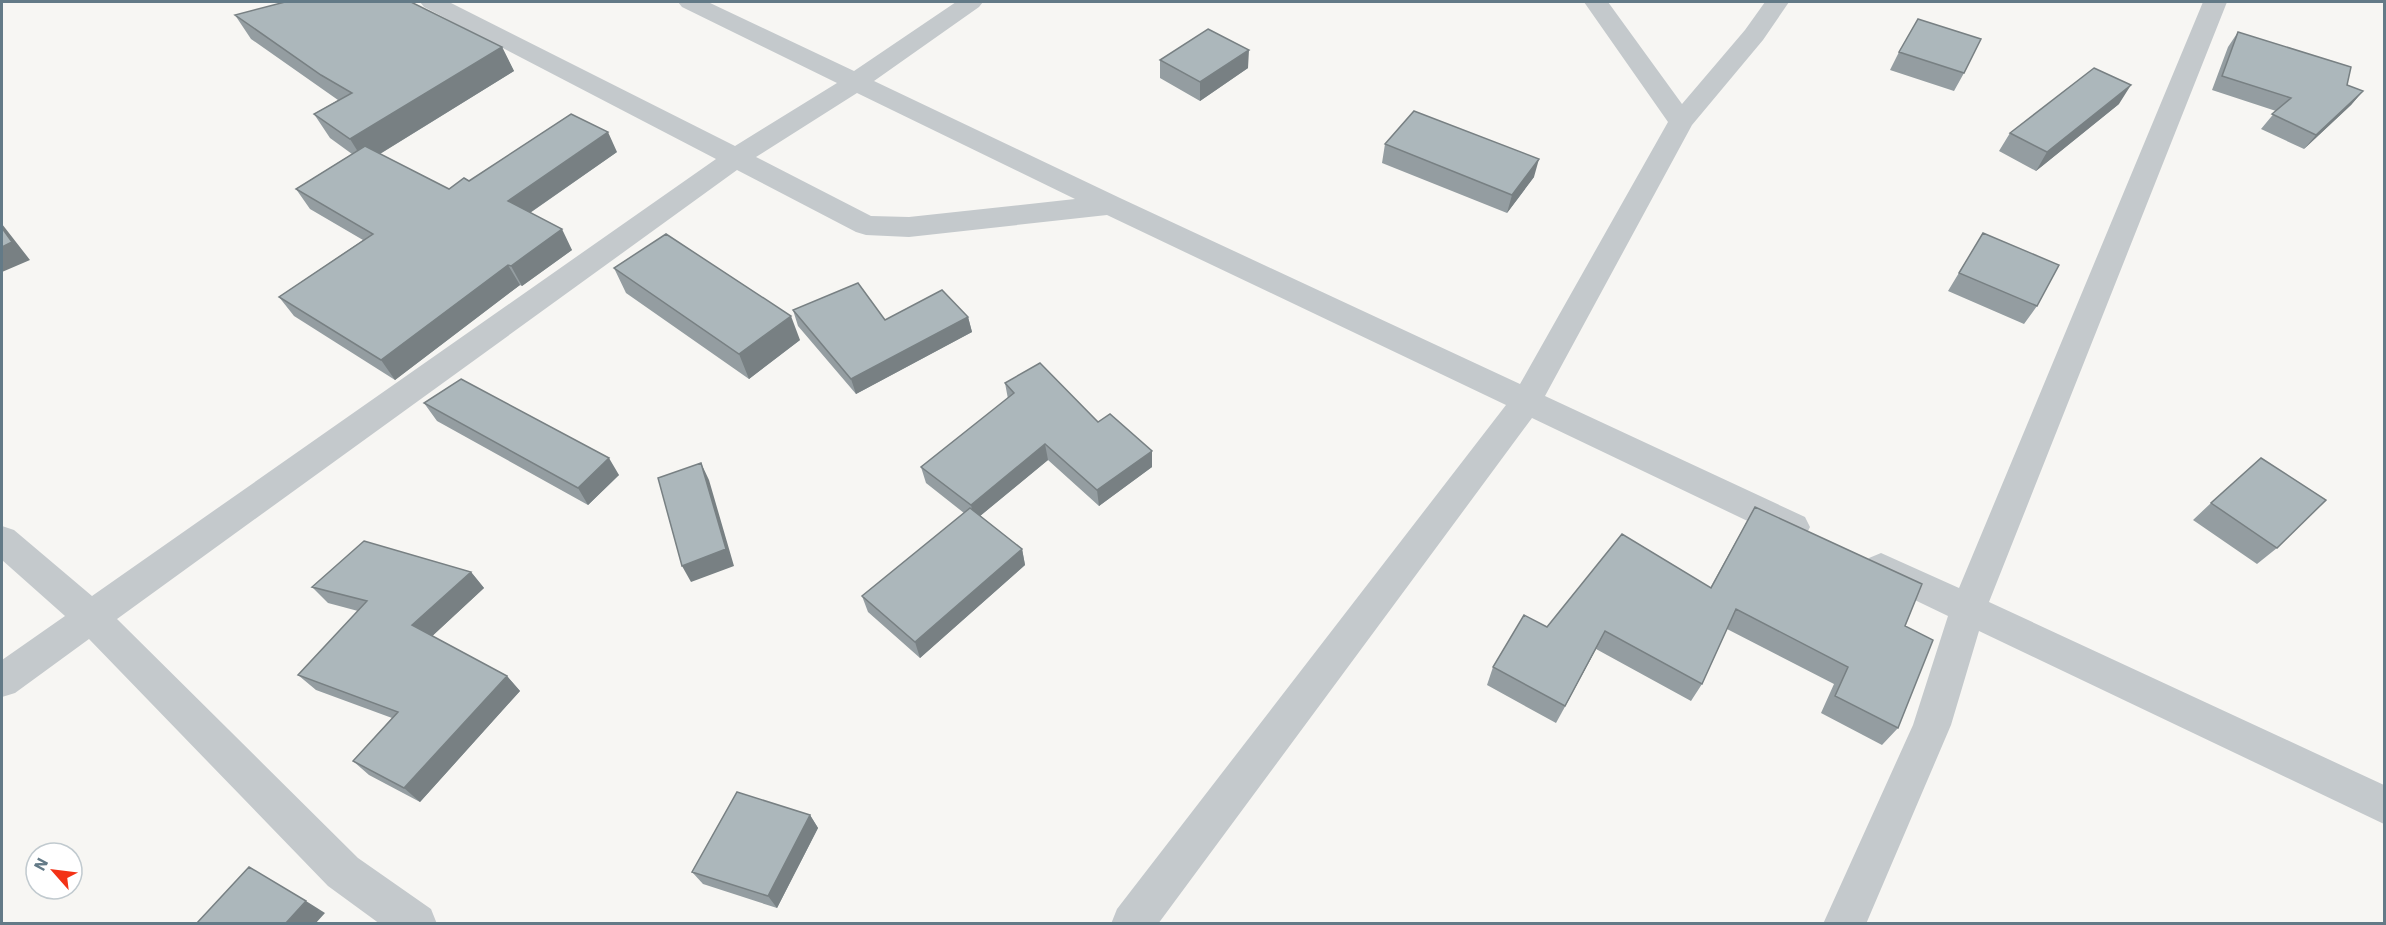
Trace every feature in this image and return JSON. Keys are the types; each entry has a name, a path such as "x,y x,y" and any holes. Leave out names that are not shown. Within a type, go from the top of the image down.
{"street":[{"path":"432,2 866,225 909,227 1110,205"},
{"path":"690,2 1110,205 1817,538"},
{"path":"2,681 735,159 856,81 971,2"},
{"path":"1596,2 1681,122"},
{"path":"1132,924 1526,402 1681,122 1754,35 1777,2"},
{"path":"1844,924 1932,725 1968,609 2215,2"},
{"path":"2,540 92,618 343,872 416,924"},
{"path":"1850,554 2385,805"}],"building":[{"path":"285,2 411,2 502,47 350,139 314,114 352,93 321,75 235,15"},
{"path":"1918,19 1981,39 1964,73 1899,52"},
{"path":"1208,29 1249,50 1200,82 1160,60"},
{"path":"2238,32 2351,67 2347,85 2363,91 2316,135 2272,114 2291,98 2222,76"},
{"path":"2094,68 2131,85 2047,152 2010,133"},
{"path":"1414,111 1539,159 1512,195 1385,144"},
{"path":"571,114 608,132 508,201 562,229 511,266 508,265 381,360 279,297 373,234 296,189 365,146 449,189 464,178 469,181"},
{"path":"2,228 12,242 2,247"},
{"path":"1983,233 2059,265 2037,306 1959,273"},
{"path":"666,234 791,316 739,354 614,268"},
{"path":"858,283 885,320 942,290 968,317 851,379 793,310"},
{"path":"1040,363 1098,422 1110,414 1152,451 1097,490 1045,444 971,505 921,467 1014,393 1005,383"},
{"path":"461,379 609,458 578,488 424,403"},
{"path":"2261,458 2326,500 2277,548 2211,503"},
{"path":"701,463 726,549 682,566 658,478"},
{"path":"1755,507 1922,584 1905,626 1933,640 1898,728 1835,696 1848,667 1736,609 1702,684 1605,631 1565,706 1493,667 1524,615 1547,627 1622,534 1711,588"},
{"path":"970,508 1022,549 915,642 862,596"},
{"path":"364,541 471,572 412,625 507,676 404,788 353,761 398,712 298,675 367,601 312,587"},
{"path":"737,792 810,815 768,896 692,872"},
{"path":"249,867 306,901 285,924 196,924"}]}
